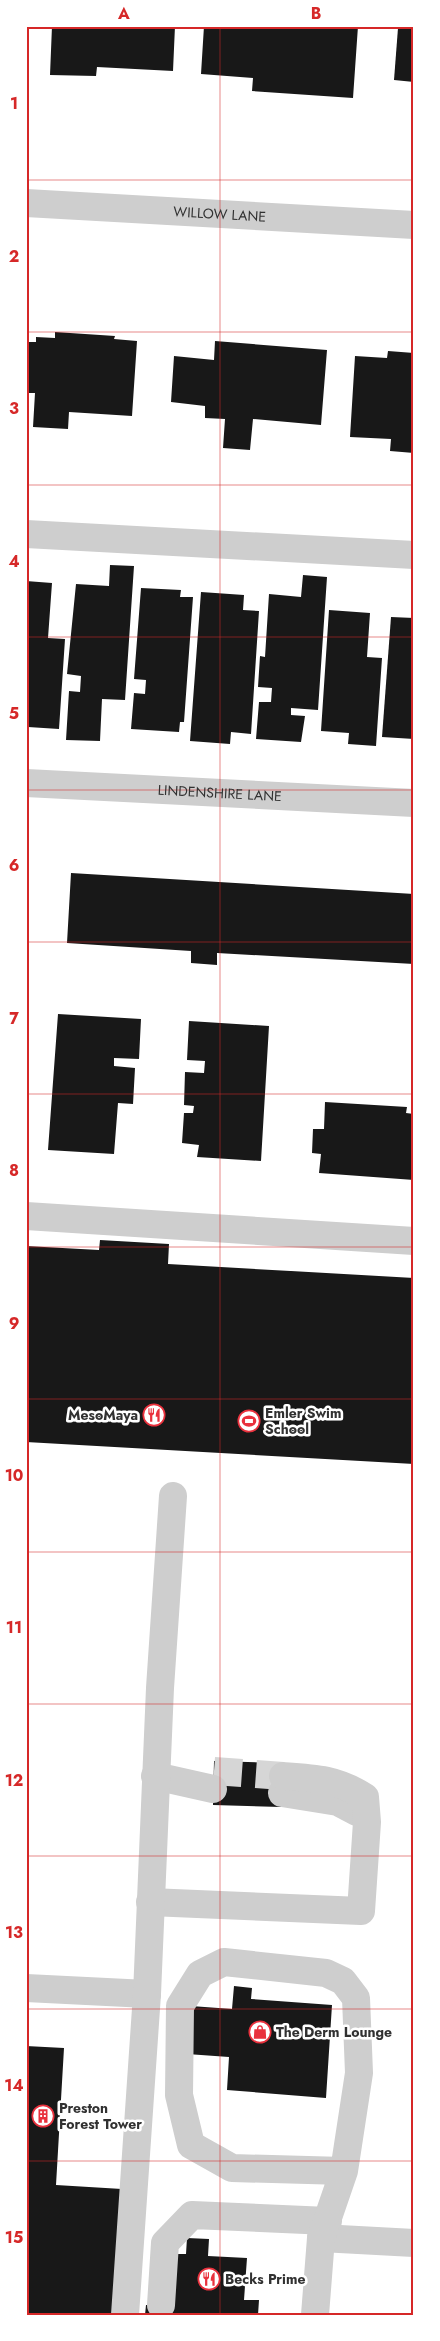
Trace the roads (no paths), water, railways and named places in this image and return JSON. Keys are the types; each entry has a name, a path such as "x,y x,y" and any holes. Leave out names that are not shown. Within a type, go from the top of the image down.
{"street":[{"name":"WILLOW LANE","path":"26,203 414,225"},
{"path":"26,534 414,555"},
{"name":"LINDENSHIRE LANE","path":"26,783 414,803"},
{"path":"26,1216 414,1240"},
{"path":"125,2315 147,1994 156,1776 173,1496"},
{"path":"156,1776 214,1780"},
{"path":"150,1902 362,1911 367,1822 365,1797 347,1785 313,1778 282,1784"},
{"path":"315,2315 324,2229 344,2170 359,2073 356,1998 343,1981 326,1973 224,1962 200,1974 180,2006 179,2095 191,2145 232,2168 344,2170"},
{"path":"26,1988 147,1994"},
{"path":"161,2305 165,2243 192,2215 324,2229 414,2242"}],"tunnel":[{"path":"214,1771 283,1776"}],"place":[{"name":"MesoMaya","path":"154,1415"},
{"name":"Emler Swim School","path":"249,1421"},
{"name":"The Derm Lounge","path":"260,2032"},
{"name":"Preston Forest Tower","path":"43,2116"},
{"name":"Becks Prime","path":"209,2279"}]}
